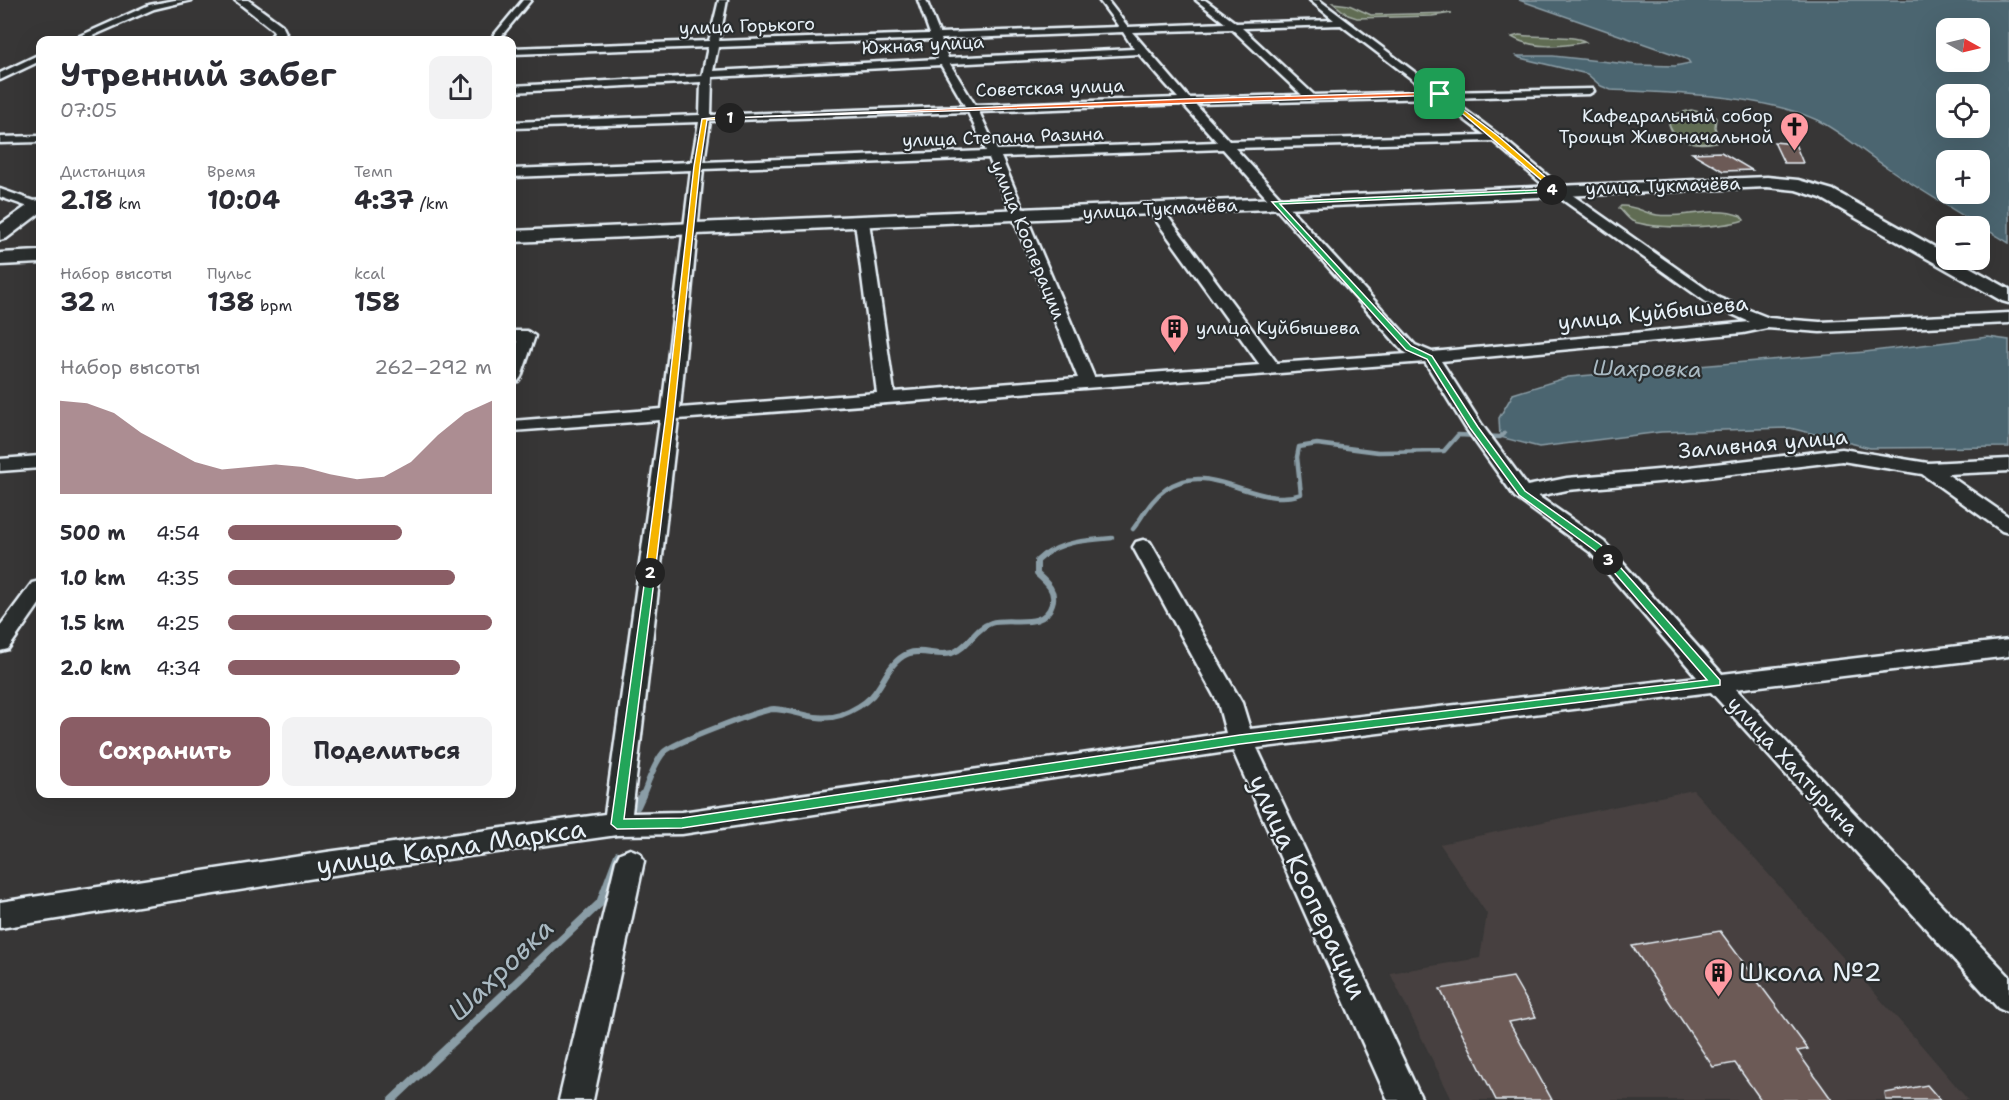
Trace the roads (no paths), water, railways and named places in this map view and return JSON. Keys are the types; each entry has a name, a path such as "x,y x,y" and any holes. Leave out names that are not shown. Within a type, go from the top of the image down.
{"street":[{"path":"85,36 152,7 188,0"},
{"path":"241,0 247,0"},
{"path":"241,0 278,28 280,33 277,36"},
{"path":"497,36 527,0"},
{"path":"617,824 670,414 697,166 705,119 707,76 723,0"},
{"name":"улица Кооперации","path":"921,0 944,61 957,87 973,110 994,156 1088,383"},
{"name":"улица Халтурина","path":"1103,0 1123,30 1275,202 1409,348 1430,357 1479,434 1522,493 1597,547 1716,683 2009,998"},
{"path":"1200,0 1234,26 1310,97"},
{"path":"1314,0 1440,94 1557,190 1714,301 1767,323"},
{"name":"улица Горького","path":"516,51 1343,22"},
{"name":"Южная улица","path":"516,89 944,61 1141,51"},
{"path":"0,77 5,71 36,59"},
{"path":"5,71 36,70"},
{"name":"Советская улица","path":"516,125 1310,97 1589,91"},
{"name":"улица Степана Разина","path":"516,173 994,156 1224,145 1496,138"},
{"path":"0,140 36,139"},
{"name":"улица Тукмачёва","path":"516,237 1767,182 1808,188 1836,198 2009,297"},
{"path":"0,193 36,205"},
{"path":"0,234 36,209"},
{"path":"1155,209 1272,369"},
{"path":"862,222 886,398"},
{"path":"0,259 36,257"},
{"name":"улица Куйбышева","path":"516,426 1430,357 1732,329 1767,323 1820,327 2009,318"},
{"path":"516,336 527,336 516,366"},
{"name":"Заливная улица","path":"1522,493 1567,484 1681,474 1842,455 1928,469 2009,465"},
{"path":"0,465 36,462"},
{"path":"1928,469 2009,527"},
{"name":"улица Кооперации","path":"1143,547 1230,703 1240,740 1405,1100"},
{"path":"0,643 36,594"},
{"name":"улица Карла Маркса","path":"0,915 327,864 617,824 682,823 1240,740 2009,648"},
{"path":"576,1100 630,861"}],"water":[{"path":"1519,0 2009,0 2009,243 1990,232 1990,216 1963,216 1943,204 1990,204 1990,150 1936,150 1936,200 1834,130 1794,111 1716,96 1611,90 1601,86 1587,74 1517,56 1553,56 1637,65 1675,66 1690,63 1688,60"},
{"path":"1988,337 2009,340 2009,447 1870,448 1790,428 1661,432 1539,447 1500,437 1499,418 1513,394 1568,377 1865,352"}],"waterway":[{"name":"Шахровка","path":"1133,529 1156,498 1166,489 1183,481 1199,479 1216,481 1267,496 1284,497 1301,494 1297,457 1299,447 1317,444 1378,452 1444,451 1458,435 1500,437 1504,434"},
{"name":"Шахровка","path":"1043,556 1067,544 1112,538"},
{"name":"Шахровка","path":"642,797 660,757 664,752 682,742 736,720 774,709 824,718 841,715 869,699 896,662 907,654 912,652 952,653 963,647 980,629 991,623 1042,618 1048,612 1053,599 1050,587 1037,574 1037,561 1044,555"},
{"name":"Шахровка","path":"637,806 642,795"},
{"name":"Шахровка","path":"392,1100 600,903 618,855"}],"place":[{"name":"Кафедральный собор Троицы Живоначальной","path":"1794,152"},
{"name":"улица Куйбышева","path":"1175,354"},
{"name":"Школа №2","path":"1718,998"}]}
